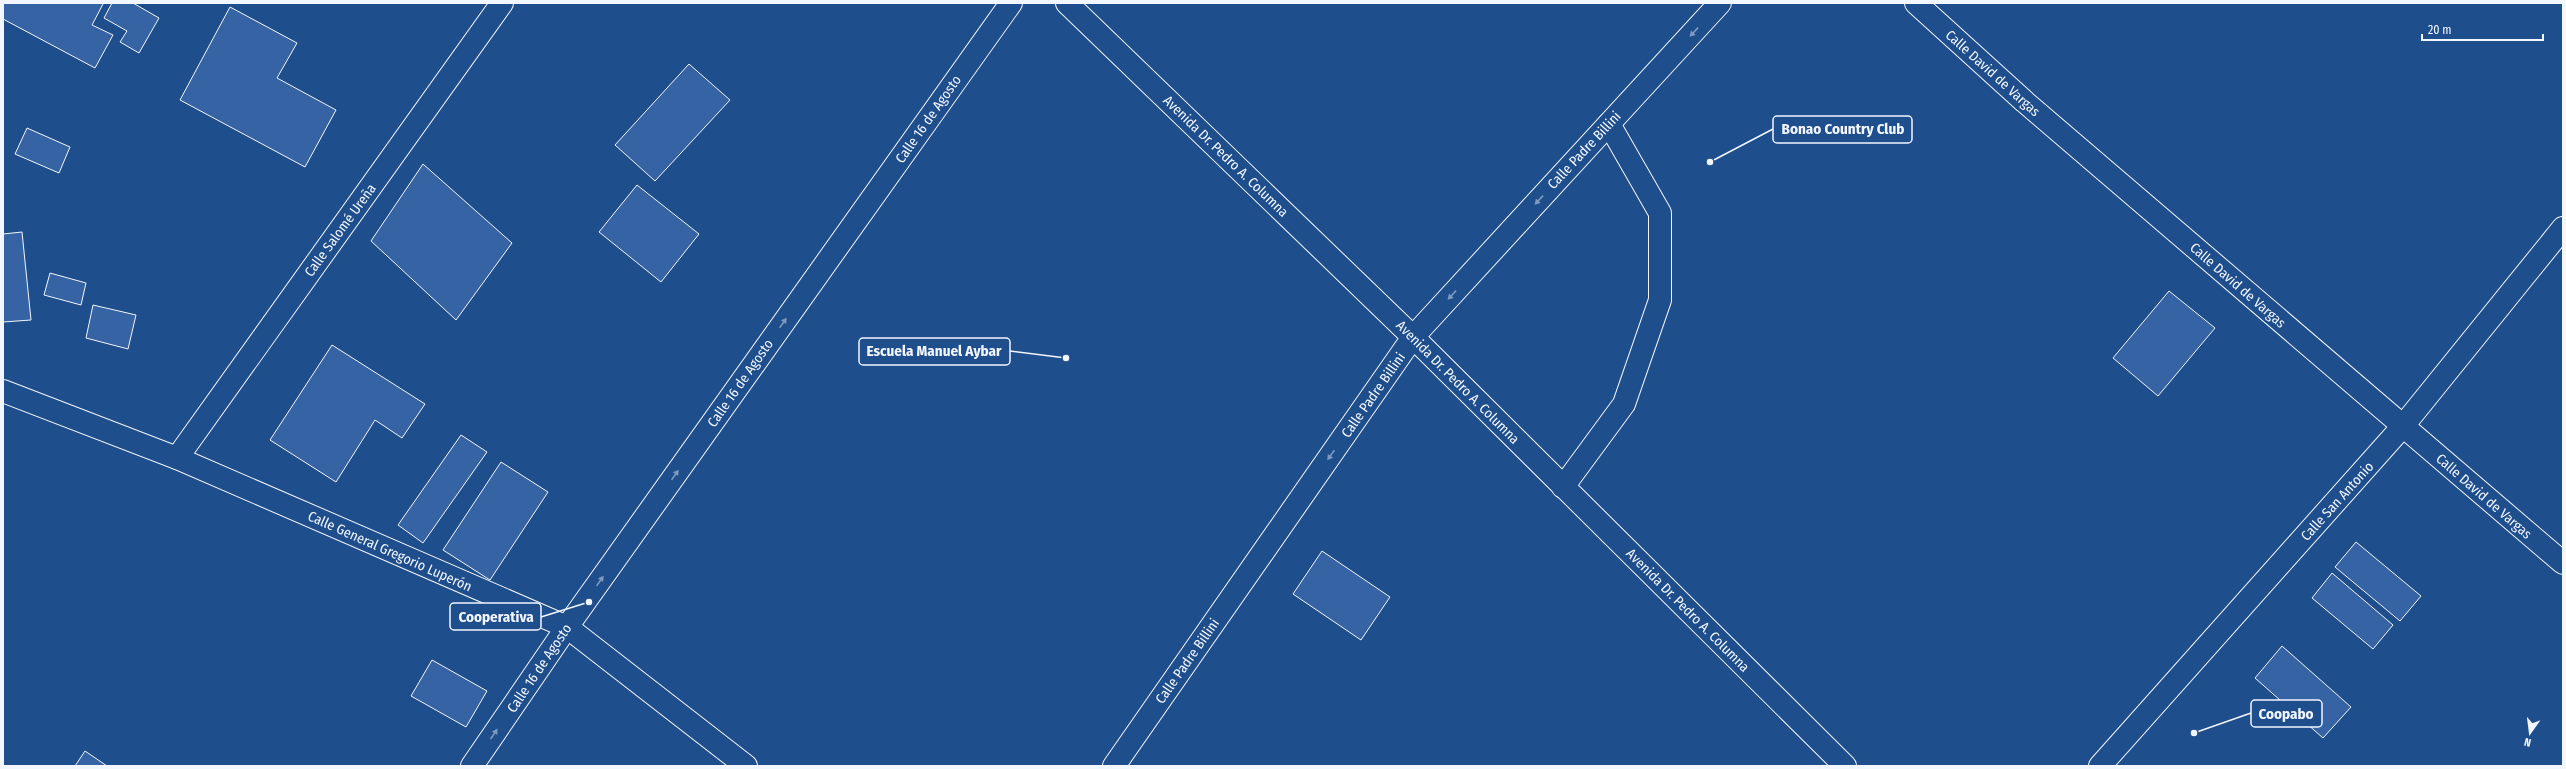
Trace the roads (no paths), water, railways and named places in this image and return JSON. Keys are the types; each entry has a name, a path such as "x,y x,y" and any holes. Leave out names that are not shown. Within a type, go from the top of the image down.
{"street":[{"name":"Calle Salomé Ureña","path":"177,458 502,3"},
{"name":"Calle 16 de Agosto","path":"472,766 567,627 1011,3"},
{"name":"Avenida Dr. Pedro A. Columna","path":"1067,3 1413,337 1844,766"},
{"name":"Calle Padre Billini","path":"1114,766 1413,337 1720,3"},
{"name":"Calle David de Vargas","path":"1916,3 2025,102 2563,563"},
{"path":"1563,487 1624,404 1660,300 1660,213 1609,124"},
{"name":"Calle San Antonio","path":"2100,766 2404,426 2563,228"},
{"name":"Calle General Gregorio Luperón","path":"3,392 177,458 567,627 746,766"}],"place":[{"name":"Bonao Country Club","path":"1710,162"},
{"name":"Escuela Manuel Aybar","path":"1066,358"},
{"name":"Cooperativa","path":"589,602"},
{"name":"Coopabo","path":"2194,733"}]}
